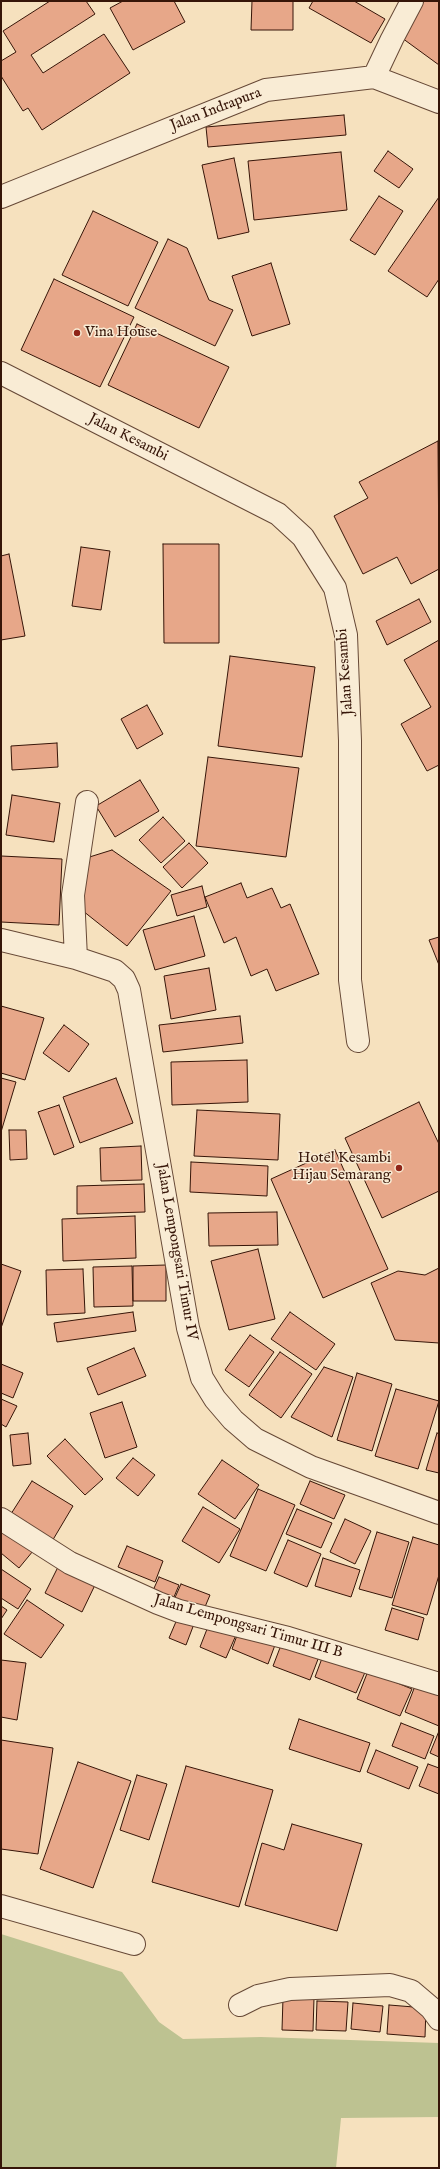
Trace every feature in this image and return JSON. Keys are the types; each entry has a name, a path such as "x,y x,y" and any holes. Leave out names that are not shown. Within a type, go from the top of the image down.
{"street":[{"path":"374,77 412,1"},
{"name":"Jalan Indrapura","path":"1,197 266,90 374,77 439,102"},
{"name":"Jalan Kesambi","path":"1,373 278,514 303,537 334,588 346,635 350,741 350,980 358,1041"},
{"path":"76,958 73,896 87,802"},
{"name":"Jalan Lempongsari Timur IV","path":"1,940 76,958 115,971 124,979 129,990 188,1328 197,1364 205,1384 232,1420 255,1439 311,1467 439,1513"},
{"name":"Jalan Lempongsari Timur III B","path":"1,1520 70,1563 179,1611 288,1638 439,1684"},
{"path":"1,1906 134,1944"},
{"path":"240,2006 258,1996 290,1989 390,1985 411,1991 431,2008 439,2019"}],"green space":[{"path":"1,1934 122,1972 159,2022 183,2039 261,2037 439,2043 439,2117 341,2118 336,2168 1,2168"}],"building":[{"path":"50,1 86,1 95,14 31,55 43,73 104,34 130,73 42,130 28,108 23,111 1,76 1,61 16,52 3,31"},
{"path":"123,1 174,1 185,22 133,50 110,8"},
{"path":"252,1 293,1 293,30 251,30"},
{"path":"313,1 354,1 385,19 371,43 309,8"},
{"path":"424,1 439,1 439,65 402,38"},
{"path":"344,115 346,135 208,147 206,127"},
{"path":"388,151 413,169 399,188 374,171"},
{"path":"341,152 347,210 254,220 248,161"},
{"path":"234,158 249,232 218,239 202,165"},
{"path":"379,196 403,211 375,255 350,240"},
{"path":"439,197 439,279 427,297 388,271"},
{"path":"93,211 158,242 128,306 62,275"},
{"path":"168,239 187,248 209,300 233,310 215,346 135,308"},
{"path":"271,263 290,324 252,336 232,276"},
{"name":"Vina House","path":"54,279 134,317 100,387 21,350"},
{"path":"137,324 229,367 199,428 108,385"},
{"path":"438,441 439,569 411,584 397,557 363,574 334,516 368,498 359,482"},
{"path":"163,544 219,544 219,643 164,643"},
{"path":"81,547 110,551 101,610 72,606"},
{"path":"9,554 25,636 1,640 1,556"},
{"path":"419,599 431,622 387,645 376,621"},
{"path":"439,640 439,765 427,771 401,724 431,707 404,660"},
{"path":"230,656 315,667 302,757 218,746"},
{"path":"147,705 163,734 137,749 121,719"},
{"path":"57,743 58,767 12,770 11,746"},
{"path":"208,757 299,768 286,857 196,846"},
{"path":"140,780 159,811 115,837 96,806"},
{"path":"12,795 60,803 54,842 6,835"},
{"path":"163,817 185,841 161,863 139,840"},
{"path":"189,843 208,863 182,888 163,867"},
{"path":"112,850 171,891 127,946 78,907 83,859"},
{"path":"1,856 62,859 59,925 1,922"},
{"path":"241,883 247,898 272,888 281,908 290,904 319,974 276,991 267,969 251,976 236,937 224,943 205,897"},
{"path":"202,886 207,907 177,916 171,895"},
{"path":"194,916 205,956 155,970 143,930"},
{"path":"439,937 439,965 429,940"},
{"path":"209,968 216,1010 171,1019 164,976"},
{"path":"1,1006 44,1018 25,1080 1,1073"},
{"path":"240,1016 243,1043 163,1052 159,1025"},
{"path":"64,1025 89,1044 69,1072 43,1053"},
{"path":"247,1060 248,1102 172,1105 171,1062"},
{"path":"1,1078 16,1082 1,1132"},
{"path":"116,1078 133,1123 80,1143 63,1097"},
{"name":"Hotel Kesambi Hijau Semarang","path":"419,1102 439,1144 439,1191 382,1218 345,1138"},
{"path":"59,1105 74,1147 54,1155 38,1112"},
{"path":"197,1110 280,1114 278,1160 194,1156"},
{"path":"9,1130 26,1130 27,1159 10,1160"},
{"path":"141,1146 142,1180 101,1181 100,1148"},
{"path":"335,1150 388,1269 323,1298 271,1179"},
{"path":"191,1162 268,1166 267,1196 190,1192"},
{"path":"144,1184 145,1212 77,1214 77,1186"},
{"path":"277,1212 278,1245 209,1246 208,1213"},
{"path":"135,1216 136,1258 63,1261 62,1219"},
{"path":"258,1249 275,1319 229,1330 211,1261"},
{"path":"1,1264 21,1271 1,1328"},
{"path":"166,1265 166,1301 133,1301 133,1266"},
{"path":"132,1266 133,1306 94,1307 93,1267"},
{"path":"439,1268 439,1343 395,1340 371,1283 398,1271 425,1275"},
{"path":"83,1269 85,1313 47,1315 46,1270"},
{"path":"133,1312 136,1331 57,1342 54,1323"},
{"path":"290,1312 335,1344 316,1370 271,1339"},
{"path":"250,1335 274,1352 249,1387 225,1370"},
{"path":"134,1348 146,1376 98,1395 87,1368"},
{"path":"280,1352 312,1374 281,1418 249,1395"},
{"path":"1,1364 23,1373 13,1398 1,1393"},
{"path":"324,1367 353,1377 332,1437 291,1417"},
{"path":"357,1373 392,1384 372,1451 337,1440"},
{"path":"396,1389 439,1401 418,1469 375,1456"},
{"path":"1,1399 17,1406 6,1427 1,1424"},
{"path":"122,1402 137,1447 105,1458 90,1413"},
{"path":"28,1433 31,1464 13,1466 10,1435"},
{"path":"437,1433 439,1434 439,1473 426,1470"},
{"path":"65,1439 103,1479 85,1495 47,1456"},
{"path":"133,1458 155,1475 138,1496 116,1478"},
{"path":"222,1460 259,1485 235,1519 198,1494"},
{"path":"32,1481 73,1506 51,1543 9,1517"},
{"path":"310,1481 345,1495 334,1519 300,1504"},
{"path":"258,1489 295,1505 266,1571 230,1556"},
{"path":"203,1507 240,1529 219,1563 182,1541"},
{"path":"297,1509 332,1523 321,1548 286,1534"},
{"path":"345,1519 371,1531 355,1564 330,1552"},
{"path":"1,1524 33,1551 19,1568 1,1553"},
{"path":"377,1532 409,1542 392,1598 359,1589"},
{"path":"413,1537 439,1545 439,1575 427,1615 392,1605"},
{"path":"288,1540 321,1554 307,1587 274,1573"},
{"path":"127,1546 163,1561 155,1582 118,1567"},
{"path":"323,1558 360,1570 351,1597 315,1586"},
{"path":"58,1567 95,1585 82,1612 45,1593"},
{"path":"1,1569 31,1589 18,1609 1,1598"},
{"path":"159,1577 179,1585 171,1604 151,1595"},
{"path":"181,1584 210,1595 202,1614 173,1602"},
{"path":"27,1600 64,1625 41,1658 4,1634"},
{"path":"1,1606 7,1610 1,1619"},
{"path":"392,1608 424,1618 418,1640 385,1630"},
{"path":"178,1617 194,1624 186,1645 169,1638"},
{"path":"209,1624 236,1635 226,1658 200,1647"},
{"path":"239,1630 275,1645 268,1664 232,1649"},
{"path":"283,1640 320,1654 310,1680 273,1666"},
{"path":"324,1653 366,1670 356,1693 315,1677"},
{"path":"1,1660 26,1663 17,1720 1,1717"},
{"path":"368,1671 412,1689 400,1716 357,1699"},
{"path":"415,1686 439,1695 439,1726 405,1712"},
{"path":"299,1719 370,1743 360,1772 289,1749"},
{"path":"401,1723 434,1736 425,1759 392,1746"},
{"path":"439,1731 439,1757 430,1753"},
{"path":"1,1740 53,1748 38,1854 1,1849"},
{"path":"376,1750 418,1767 409,1789 367,1772"},
{"path":"78,1762 131,1781 93,1888 40,1869"},
{"path":"428,1764 439,1768 439,1794 419,1786"},
{"path":"186,1766 273,1790 239,1907 152,1882"},
{"path":"137,1775 167,1784 149,1840 120,1830"},
{"path":"292,1824 362,1844 337,1931 245,1905 262,1843 284,1850"},
{"path":"283,1998 314,1998 313,2031 282,2030"},
{"path":"317,2001 348,2002 346,2031 316,2030"},
{"path":"353,2003 383,2006 380,2032 351,2029"},
{"path":"389,2005 426,2008 425,2037 387,2034"}],"place":[{"name":"Vina House","path":"77,333"},
{"name":"Hotel Kesambi Hijau Semarang","path":"399,1168"}]}
